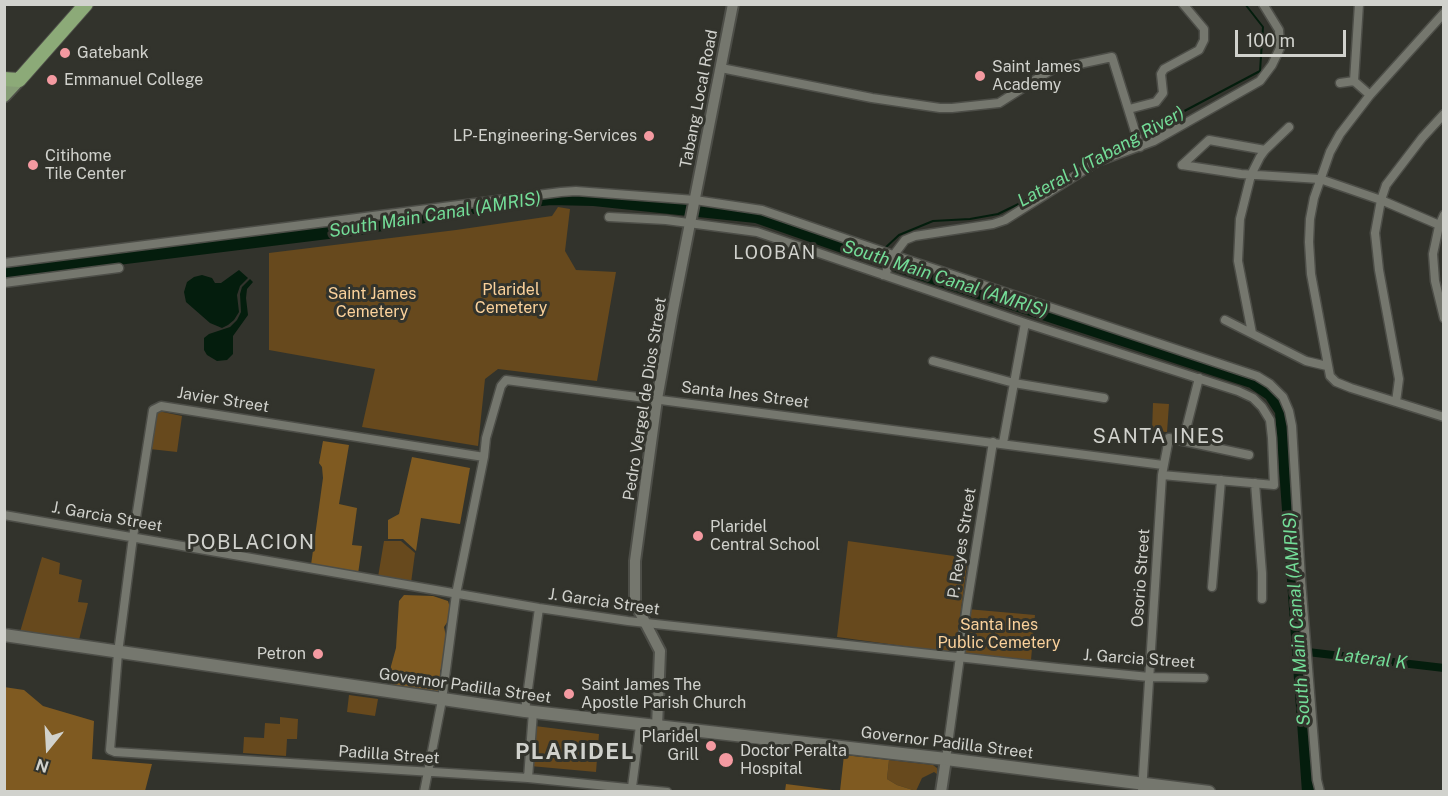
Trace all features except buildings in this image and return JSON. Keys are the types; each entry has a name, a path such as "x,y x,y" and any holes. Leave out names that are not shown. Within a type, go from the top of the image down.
{"highway":[{"path":"4,79 19,80 86,4"}],"main road":[{"path":"4,96 19,80"},
{"name":"Governor Padilla Street","path":"4,635 529,712 946,759 1143,788 1209,792"}],"street":[{"name":"Tabang Local Road","path":"695,201 733,4"},
{"path":"1129,109 1156,102 1163,93 1161,74 1164,69 1199,50 1204,40 1204,29 1183,4"},
{"path":"885,274 887,255 905,240 915,236 993,224 1005,220 1096,162 1179,128 1260,81 1272,66 1280,48 1279,30 1263,4"},
{"path":"1354,81 1359,5"},
{"path":"1443,13 1370,95 1340,134 1330,152 1320,179 1310,219 1309,242 1311,274 1330,376 1336,382 1443,417"},
{"path":"721,68 872,98 952,108 999,103 1051,70 1112,57 1138,145"},
{"path":"1340,83 1354,81 1370,95"},
{"path":"1396,402 1399,379 1378,270 1375,233 1386,185 1443,114"},
{"path":"1252,333 1238,261 1240,219 1251,175 1264,150 1289,127"},
{"path":"1264,150 1209,137 1182,165 1251,175 1320,179 1381,200 1441,227"},
{"path":"4,263 561,192 576,191 695,201 762,210 887,255 1235,367 1270,384 1283,397 1289,411 1292,426 1317,780 1320,792"},
{"name":"Pedro Vergel de Dios Street","path":"628,621 635,603 635,561 657,399 695,201"},
{"path":"1443,215 1433,254 1435,281 1443,318"},
{"path":"609,217 692,219 757,232 1024,323 1199,378 1253,398 1270,420 1274,485 1162,475"},
{"path":"4,283 119,268"},
{"path":"1225,320 1306,361 1327,366"},
{"path":"1003,443 1024,323"},
{"path":"933,361 1014,383 1104,398"},
{"path":"1199,378 1183,441 1249,455"},
{"name":"Santa Ines Street","path":"424,792 442,700 456,594 486,438 501,386 506,380 1163,465"},
{"name":"Javier Street","path":"110,750 118,653 153,410 161,406 484,457"},
{"name":"Osorio Street","path":"1143,788 1163,465 1169,438 1183,441"},
{"name":"P. Reyes Street","path":"941,792 959,658 993,442"},
{"path":"1212,587 1221,480"},
{"path":"1255,483 1262,599"},
{"name":"J. Garcia Street","path":"4,515 456,594 628,621 1149,677 1204,678"},
{"name":"Pedro Vergel de Dios Street","path":"635,603 660,651 657,727"},
{"path":"528,778 529,712 539,608"},
{"path":"632,787 640,726"},
{"name":"Padilla Street","path":"110,750 528,778 594,788 632,787 667,792"}],"green space":[{"path":"558,207 570,209 565,251 576,270 616,272 597,381 498,369 485,379 478,446 362,427 375,369 269,350 269,253 552,216"},
{"path":"1153,403 1169,404 1167,432 1152,431"},
{"path":"158,411 182,416 177,452 150,449"},
{"path":"384,541 401,541 415,553 411,583 378,577"},
{"path":"848,541 968,558 955,653 837,637"},
{"path":"42,557 60,563 59,574 82,580 78,602 88,603 79,640 20,632"},
{"name":"Santa Ines Public Cemetery","path":"967,609 1035,615 1031,660 963,653"},
{"path":"349,695 378,699 375,716 347,712"},
{"path":"280,717 298,719 297,739 287,739 286,756 243,753 244,737 264,738 265,723 280,724"},
{"path":"535,726 599,734 596,772 530,766"},
{"path":"889,760 933,765 937,768 937,774 934,772 922,778 916,791 887,779"}],"shaded area":[{"path":"239,270 248,278 240,286 237,295 239,312 228,325 222,328 210,323 186,302 184,292 187,282 194,277 202,275 212,278 215,283 221,283"},
{"path":"250,279 253,282 247,289 248,315 233,336 233,354 227,360 217,361 207,355 204,350 204,338 230,327 237,320 241,312 242,287"},
{"path":"323,441 349,445 339,504 357,508 352,545 362,546 358,574 311,565 323,478 322,467 319,463"},
{"path":"412,457 470,468 460,524 421,518 416,551 403,539 388,539 388,520 399,514"},
{"path":"404,595 433,596 448,601 451,611 444,627 447,641 444,664 440,671 443,681 442,691 432,694 393,686 388,677 396,648 399,601"},
{"path":"4,687 24,690 43,706 94,721 92,759 152,764 145,791 5,791"},
{"path":"844,755 889,760 887,779 916,791 840,791"},
{"path":"786,784 840,791 785,791"}],"waterway":[{"name":"Lateral J (Tabang River)","path":"1139,135 1260,71 1263,27 1245,4"},
{"name":"Lateral J (Tabang River)","path":"884,249 899,235 933,221 970,219 998,214 1041,193 1088,161 1134,138"},
{"name":"South Main Canal (AMRIS)","path":"503,203 551,198 594,199 756,216 917,272 1252,381 1271,394 1282,411 1309,792"},
{"name":"South Main Canal (AMRIS)","path":"4,272 360,228 477,206"},
{"name":"Lateral J (Tabang River)","path":"875,258 879,253"},
{"name":"Lateral K","path":"1299,651 1444,668"}],"place":[{"name":"Gatebank","path":"65,53"},
{"name":"Saint James Academy","path":"980,76"},
{"name":"Emmanuel College","path":"52,80"},
{"name":"LP-Engineering-Services","path":"649,136"},
{"name":"Citihome Tile Center","path":"33,165"},
{"name":"Plaridel Central School","path":"698,536"},
{"name":"Petron","path":"318,654"},
{"name":"Saint James The Apostle Parish Church","path":"569,694"},
{"name":"Plaridel Grill","path":"711,746"},
{"name":"Doctor Peralta Hospital","path":"726,760"}],"district":[{"name":"LOOBAN","path":"775,253"},
{"name":"SANTA INES","path":"1159,437"},
{"name":"POBLACION","path":"251,543"},
{"name":"PLARIDEL","path":"575,752"}],"park label":[{"name":"Plaridel Cemetery","path":"511,299"},
{"name":"Saint James Cemetery","path":"372,303"}]}
